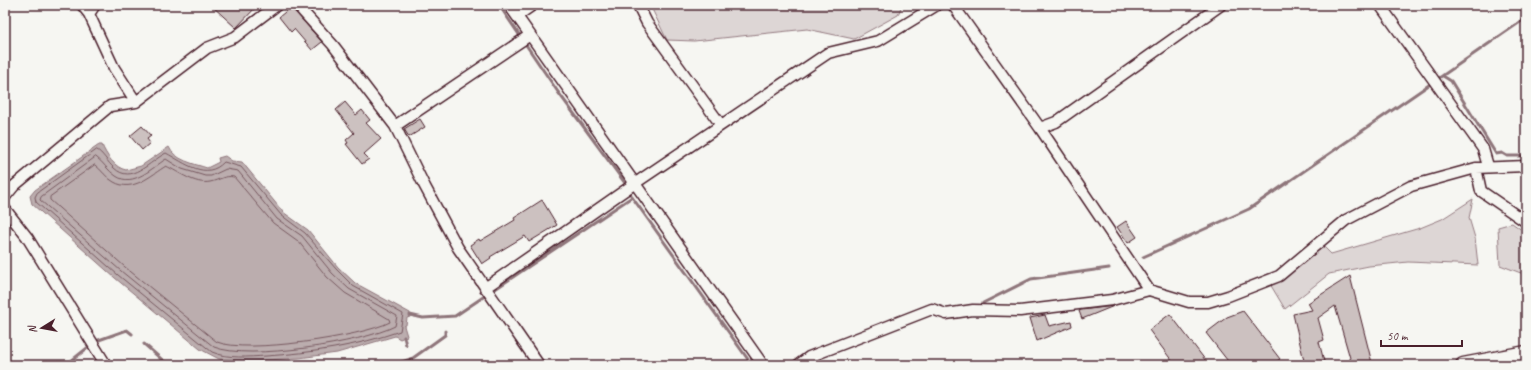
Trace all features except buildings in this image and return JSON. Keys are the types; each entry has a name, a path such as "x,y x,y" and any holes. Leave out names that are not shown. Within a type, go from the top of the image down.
{"street":[{"path":"82,5 89,14 114,68 136,102"},
{"path":"89,14 95,5"},
{"path":"5,197 14,186 110,106 136,102 207,48 235,37 277,5"},
{"path":"297,5 333,45 395,126 423,183 458,248 539,365"},
{"path":"509,5 762,365"},
{"path":"517,16 533,5"},
{"path":"638,5 647,23 721,125"},
{"path":"485,288 634,184 828,53 878,41 937,5"},
{"path":"953,5 1040,128 1149,290"},
{"path":"1040,128 1056,122 1221,5"},
{"path":"1380,5 1483,149 1488,166"},
{"path":"395,126 530,35"},
{"path":"798,365 809,357 932,309 946,314 973,310 1020,311 1112,300 1149,290 1189,302 1208,302 1228,296 1278,276 1346,220 1411,186 1476,168 1488,166 1526,166"},
{"path":"1476,168 1481,191 1526,222"},
{"path":"5,209 27,237 106,365"},
{"path":"1463,365 1526,353"}],"shaded area":[{"path":"650,5 902,5 898,15 854,39 807,29 694,41 667,40"},
{"path":"1473,199 1469,218 1475,238 1478,265 1408,262 1369,266 1329,274 1285,309 1270,284 1324,247 1331,254 1420,228 1442,219"},
{"path":"1512,223 1526,233 1526,275 1500,265 1498,227"}],"water":[{"path":"99,145 102,145 108,157 118,167 126,170 141,166 169,147 175,155 180,158 207,168 219,162 218,158 225,156 232,161 242,162 283,212 308,230 338,267 355,283 410,313 410,317 407,318 406,325 404,326 407,336 400,339 395,336 337,353 299,358 251,361 219,359 200,349 115,278 32,204 30,196 35,190"}],"waterway":[{"path":"499,5 558,92 625,183 632,197"},
{"path":"1143,257 1249,209 1526,18"},
{"path":"1443,76 1451,81 1496,154 1502,153 1507,156 1526,156"},
{"path":"410,315 423,318 455,316 632,197 752,365"},
{"path":"983,303 1031,279 1109,268"},
{"path":"66,365 96,341 127,330 132,334"},
{"path":"394,365 413,358 445,335 445,331"},
{"path":"404,337 406,345"},
{"path":"144,344 168,365"}]}
